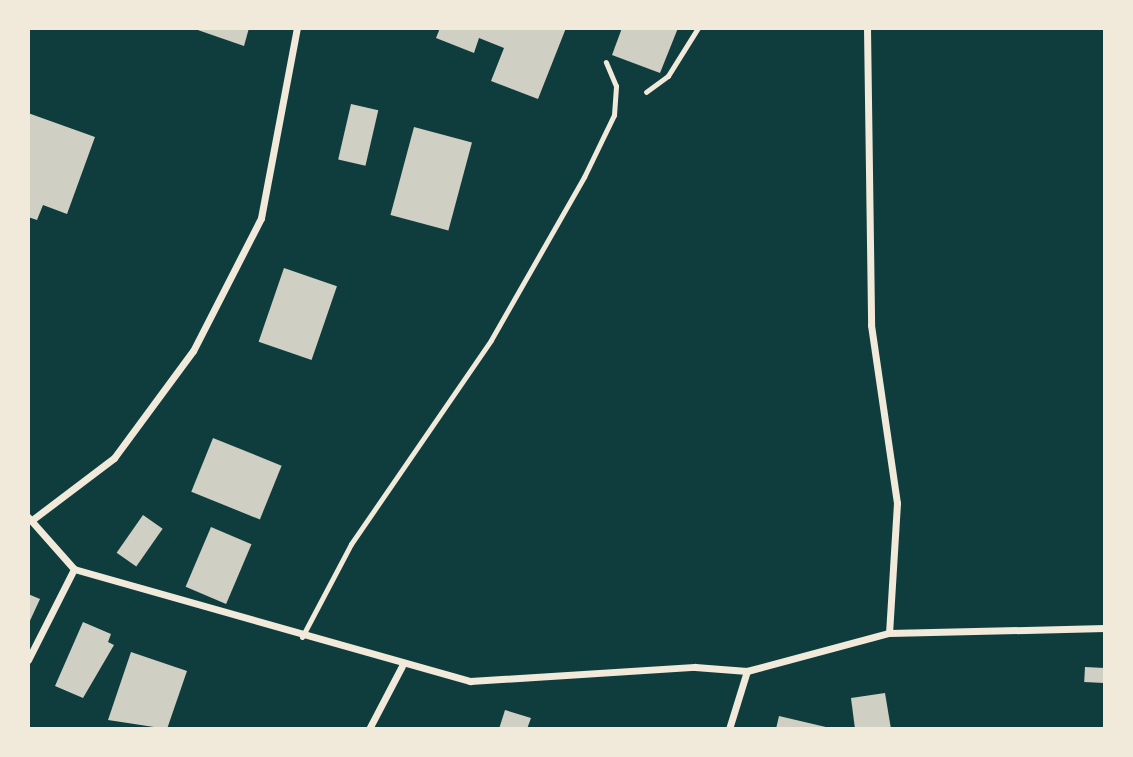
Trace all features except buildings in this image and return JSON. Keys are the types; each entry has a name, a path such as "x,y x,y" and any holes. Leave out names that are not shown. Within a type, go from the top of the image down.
{"street":[{"path":"297,28 261,218 193,351 114,458 30,518 74,569 402,666 470,681 695,667 747,671 888,633 1105,628"},
{"path":"867,28 871,325 897,503 888,633"},
{"path":"28,660 74,569"},
{"path":"369,729 402,666"},
{"path":"729,729 747,671"}],"lane":[{"path":"302,637 351,544 491,340 614,114 616,86 606,62"}],"path":[{"path":"614,114 668,76 698,28"}]}
